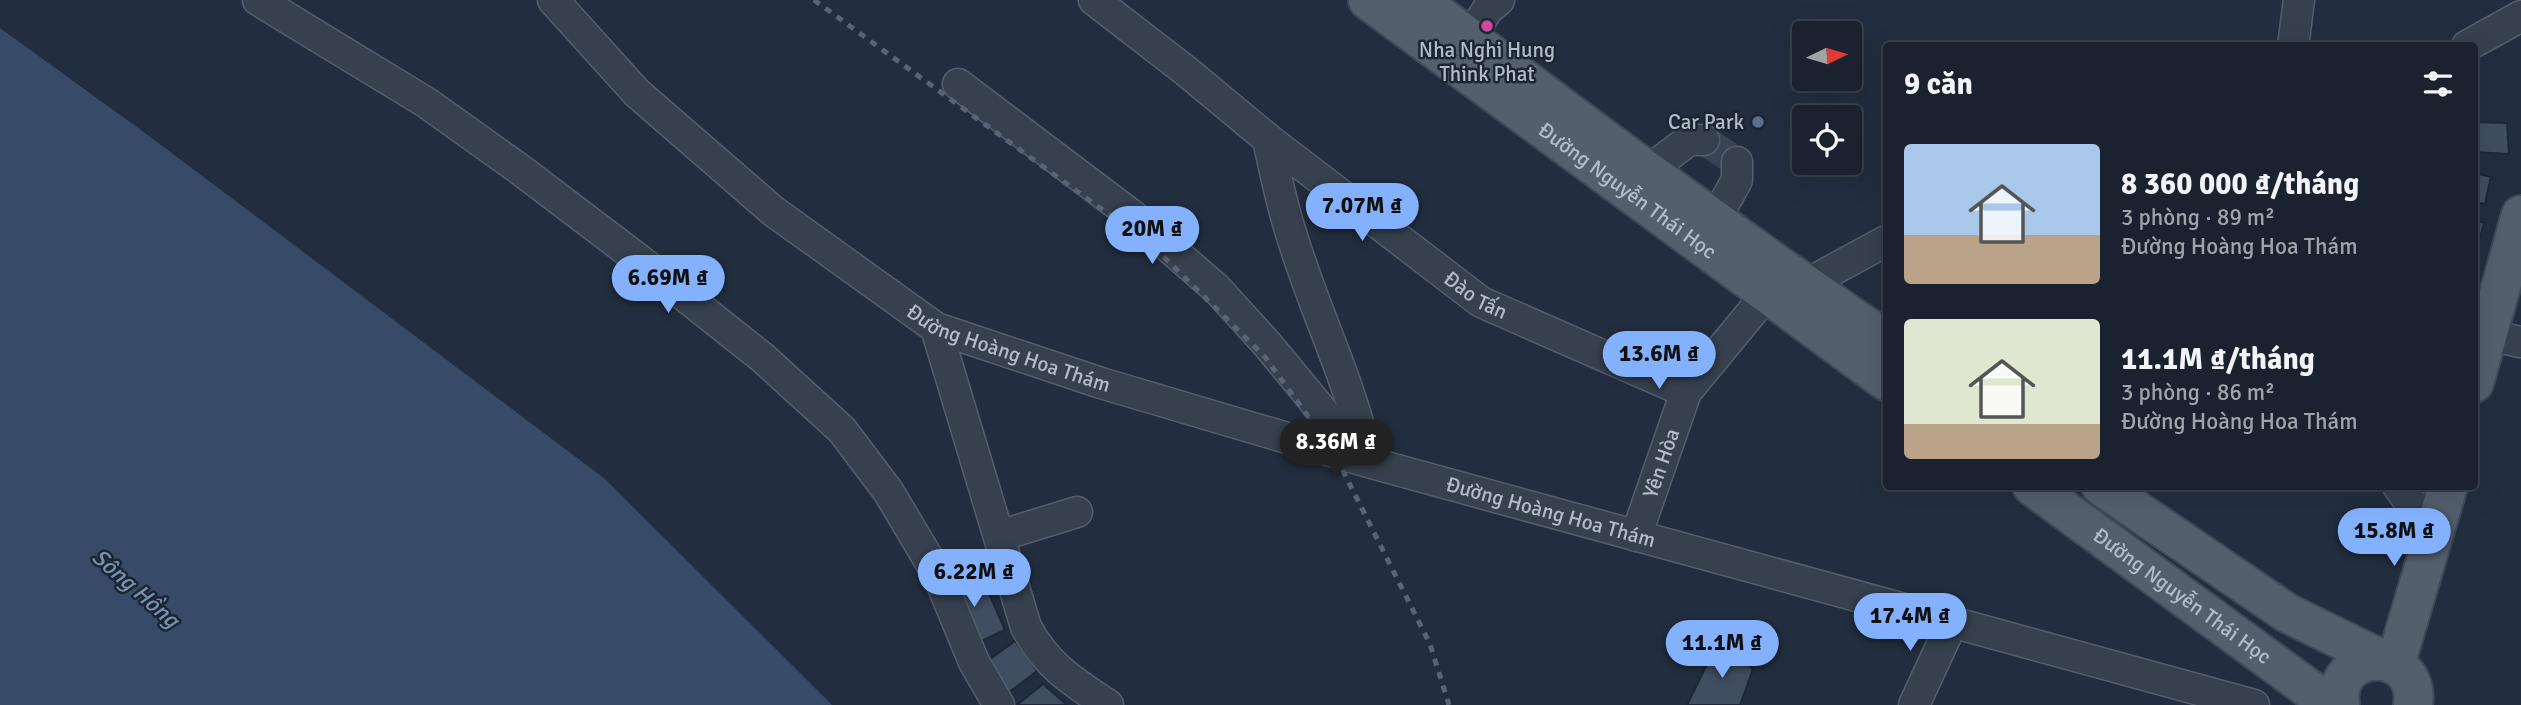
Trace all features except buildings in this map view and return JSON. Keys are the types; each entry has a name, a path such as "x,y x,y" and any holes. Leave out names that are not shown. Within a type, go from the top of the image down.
{"main road":[{"name":"Đường Nguyễn Thái Học","path":"1368,0 1461,50 1648,171 1883,338"},
{"name":"Đường Nguyễn Thái Học","path":"1419,0 1461,50 1767,294 1883,379"},
{"path":"2478,377 2504,339 2521,215"},
{"name":"Đường Nguyễn Thái Học","path":"2037,490 2331,705"},
{"name":"Đường Nguyễn Thái Học","path":"2107,490 2287,613 2406,683"},
{"path":"2340,705 2342,685 2351,670 2367,661 2406,683 2447,490"}],"street":[{"path":"258,0 427,103 518,168 762,358 842,430 888,491 938,575 974,662 999,705"},
{"name":"Đường Hoàng Hoa Thám","path":"553,0 637,93 774,211 936,328 1101,383 1357,459 2254,705"},
{"name":"Đào Tấn","path":"1094,0 1268,139 1482,302 1686,392"},
{"path":"1461,50 1488,9 1499,0"},
{"path":"2294,42 2299,0"},
{"path":"2474,42 2521,16"},
{"path":"958,84 1133,216 1217,289 1329,419 1357,459"},
{"path":"1268,139 1291,234 1360,425 1357,459"},
{"path":"1648,171 1689,140 1704,140"},
{"path":"1716,218 1737,180 1737,162"},
{"path":"1805,285 1883,243"},
{"name":"Yên Hòa","path":"1636,536 1686,392 1767,294"},
{"path":"936,328 1026,627 1056,669 1108,705"},
{"path":"2401,490 2438,527"},
{"path":"999,536 1077,512"},
{"path":"1914,705 1952,623"}],"water":[{"name":"Sông Hồng","path":"0,28 149,136 605,479 832,705 0,705"}],"tunnel":[{"path":"1704,140 1737,162"}],"railway":[{"path":"814,0 1155,248 1265,357 1333,451 1430,644 1449,705"}],"place":[{"name":"Nha Nghi Hung Think Phat","path":"1487,26"},
{"name":"Car Park","path":"1758,122"}]}
